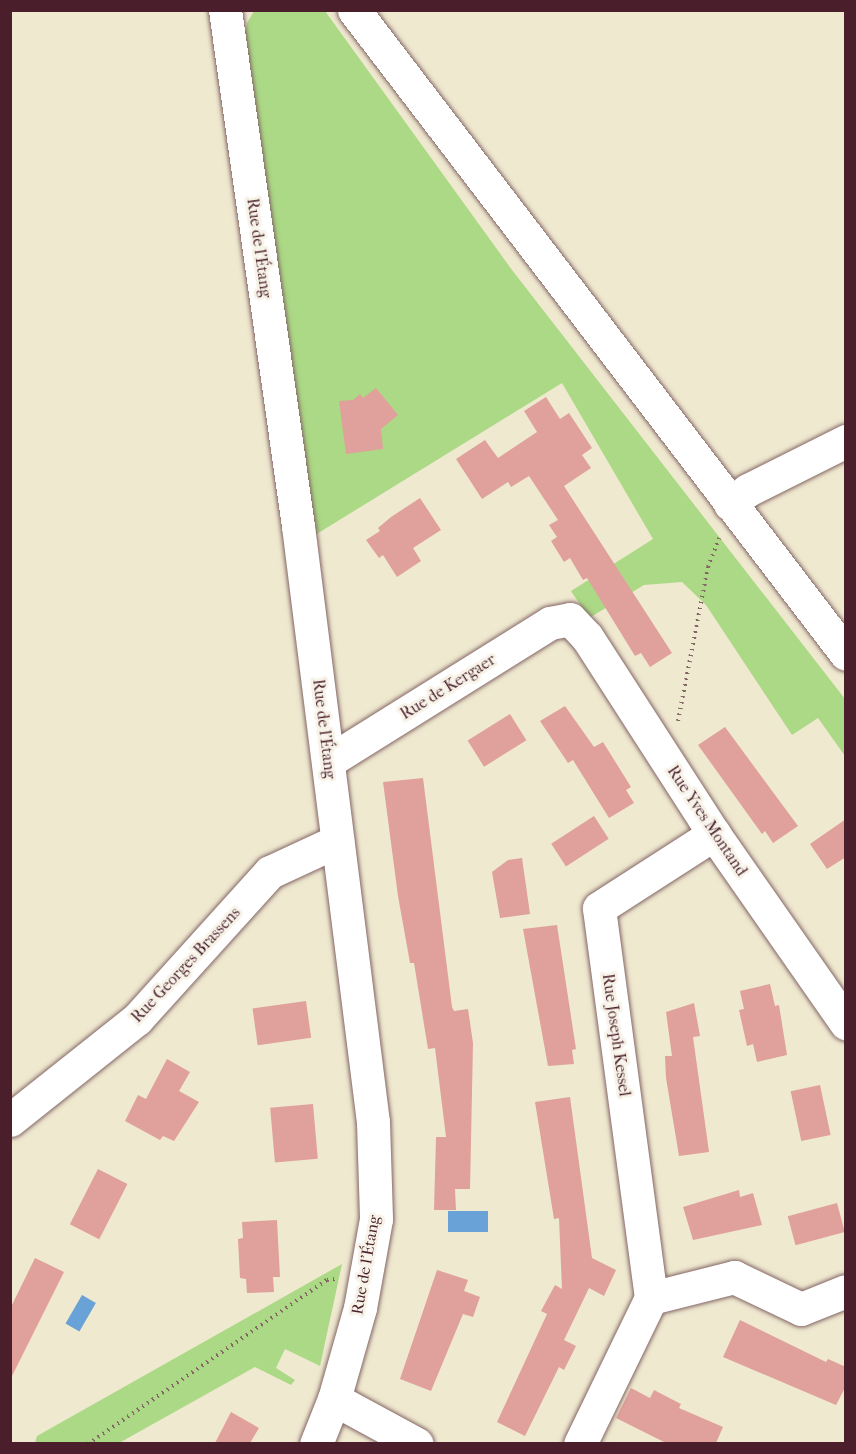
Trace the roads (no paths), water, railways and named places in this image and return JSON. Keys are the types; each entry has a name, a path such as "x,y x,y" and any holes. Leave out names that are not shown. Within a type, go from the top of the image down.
{"street":[{"name":"Rue de l'Étang","path":"225,10 329,761 373,1122 376,1219 366,1276 334,1400 316,1443"},
{"path":"354,10 846,654"},
{"path":"730,504 748,490 846,441"},
{"name":"Rue de Kergaer","path":"329,761 550,623 570,619"},
{"name":"Rue Yves Montand","path":"570,619 587,637 714,834 846,1023"},
{"name":"Rue Joseph Kessel","path":"651,1298 599,908 714,834"},
{"name":"Rue Georges Brassens","path":"10,1120 136,1019 270,872 337,841"},
{"path":"580,1443 651,1298 734,1277 801,1309 846,1291"},
{"path":"334,1400 417,1443"}],"water":[{"path":"448,1211 488,1211 488,1232 448,1232"},
{"path":"82,1295 96,1303 79,1332 66,1324"}]}
